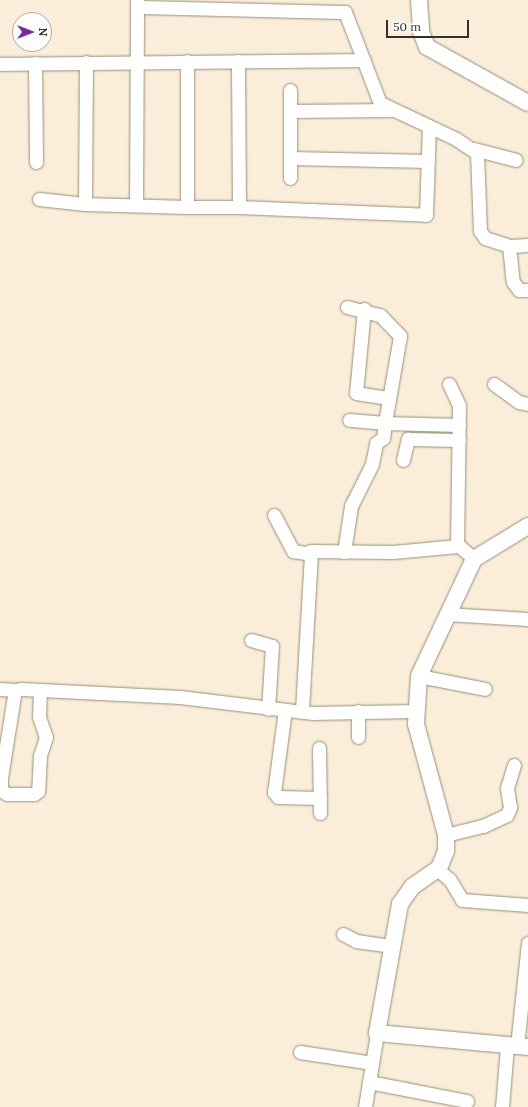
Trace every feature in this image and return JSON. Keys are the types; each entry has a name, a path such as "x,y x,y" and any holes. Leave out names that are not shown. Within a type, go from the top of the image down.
{"street":[{"path":"418,0 421,32 427,47 528,103"},
{"path":"136,205 138,3 345,12 364,60 374,95 392,110 429,126 474,149 516,160"},
{"path":"0,64 364,60"},
{"path":"238,61 239,207"},
{"path":"86,62 86,204"},
{"path":"187,62 187,207"},
{"path":"35,63 36,162"},
{"path":"290,90 290,178"},
{"path":"290,111 392,110"},
{"path":"39,199 86,204 239,207 426,215 429,126"},
{"path":"474,149 478,158 480,231 485,238 509,246 528,244"},
{"path":"290,158 428,161"},
{"path":"509,246 513,282 519,290 528,290"},
{"path":"344,552 351,506 372,464 376,443 383,438 400,336 380,315 364,309 347,307"},
{"path":"364,309 356,393 389,398"},
{"path":"449,384 459,405 458,546"},
{"path":"494,384 519,402 528,404"},
{"path":"349,420 385,423 459,425"},
{"path":"403,460 408,440 459,440"},
{"path":"274,515 293,551 394,552 458,546 474,559"},
{"path":"365,1107 391,946 404,896 440,867 446,835 415,711 419,676 446,614 474,559 528,526"},
{"path":"302,712 310,551"},
{"path":"446,614 528,619"},
{"path":"250,640 272,646 268,709"},
{"path":"419,676 484,690"},
{"path":"0,689 176,696 268,709 302,712 415,711"},
{"path":"15,690 1,790 7,794 34,794 38,791 40,756 46,737 39,717 40,690"},
{"path":"285,710 274,792 278,797 320,798"},
{"path":"358,711 358,737"},
{"path":"319,748 320,814"},
{"path":"446,835 483,826 507,815 510,807 507,788 514,765"},
{"path":"440,867 462,900 528,905"},
{"path":"343,934 356,942 391,946"},
{"path":"502,1107 517,1046 528,943"},
{"path":"377,1033 517,1046"},
{"path":"300,1052 372,1063"},
{"path":"369,1082 467,1101"}]}
